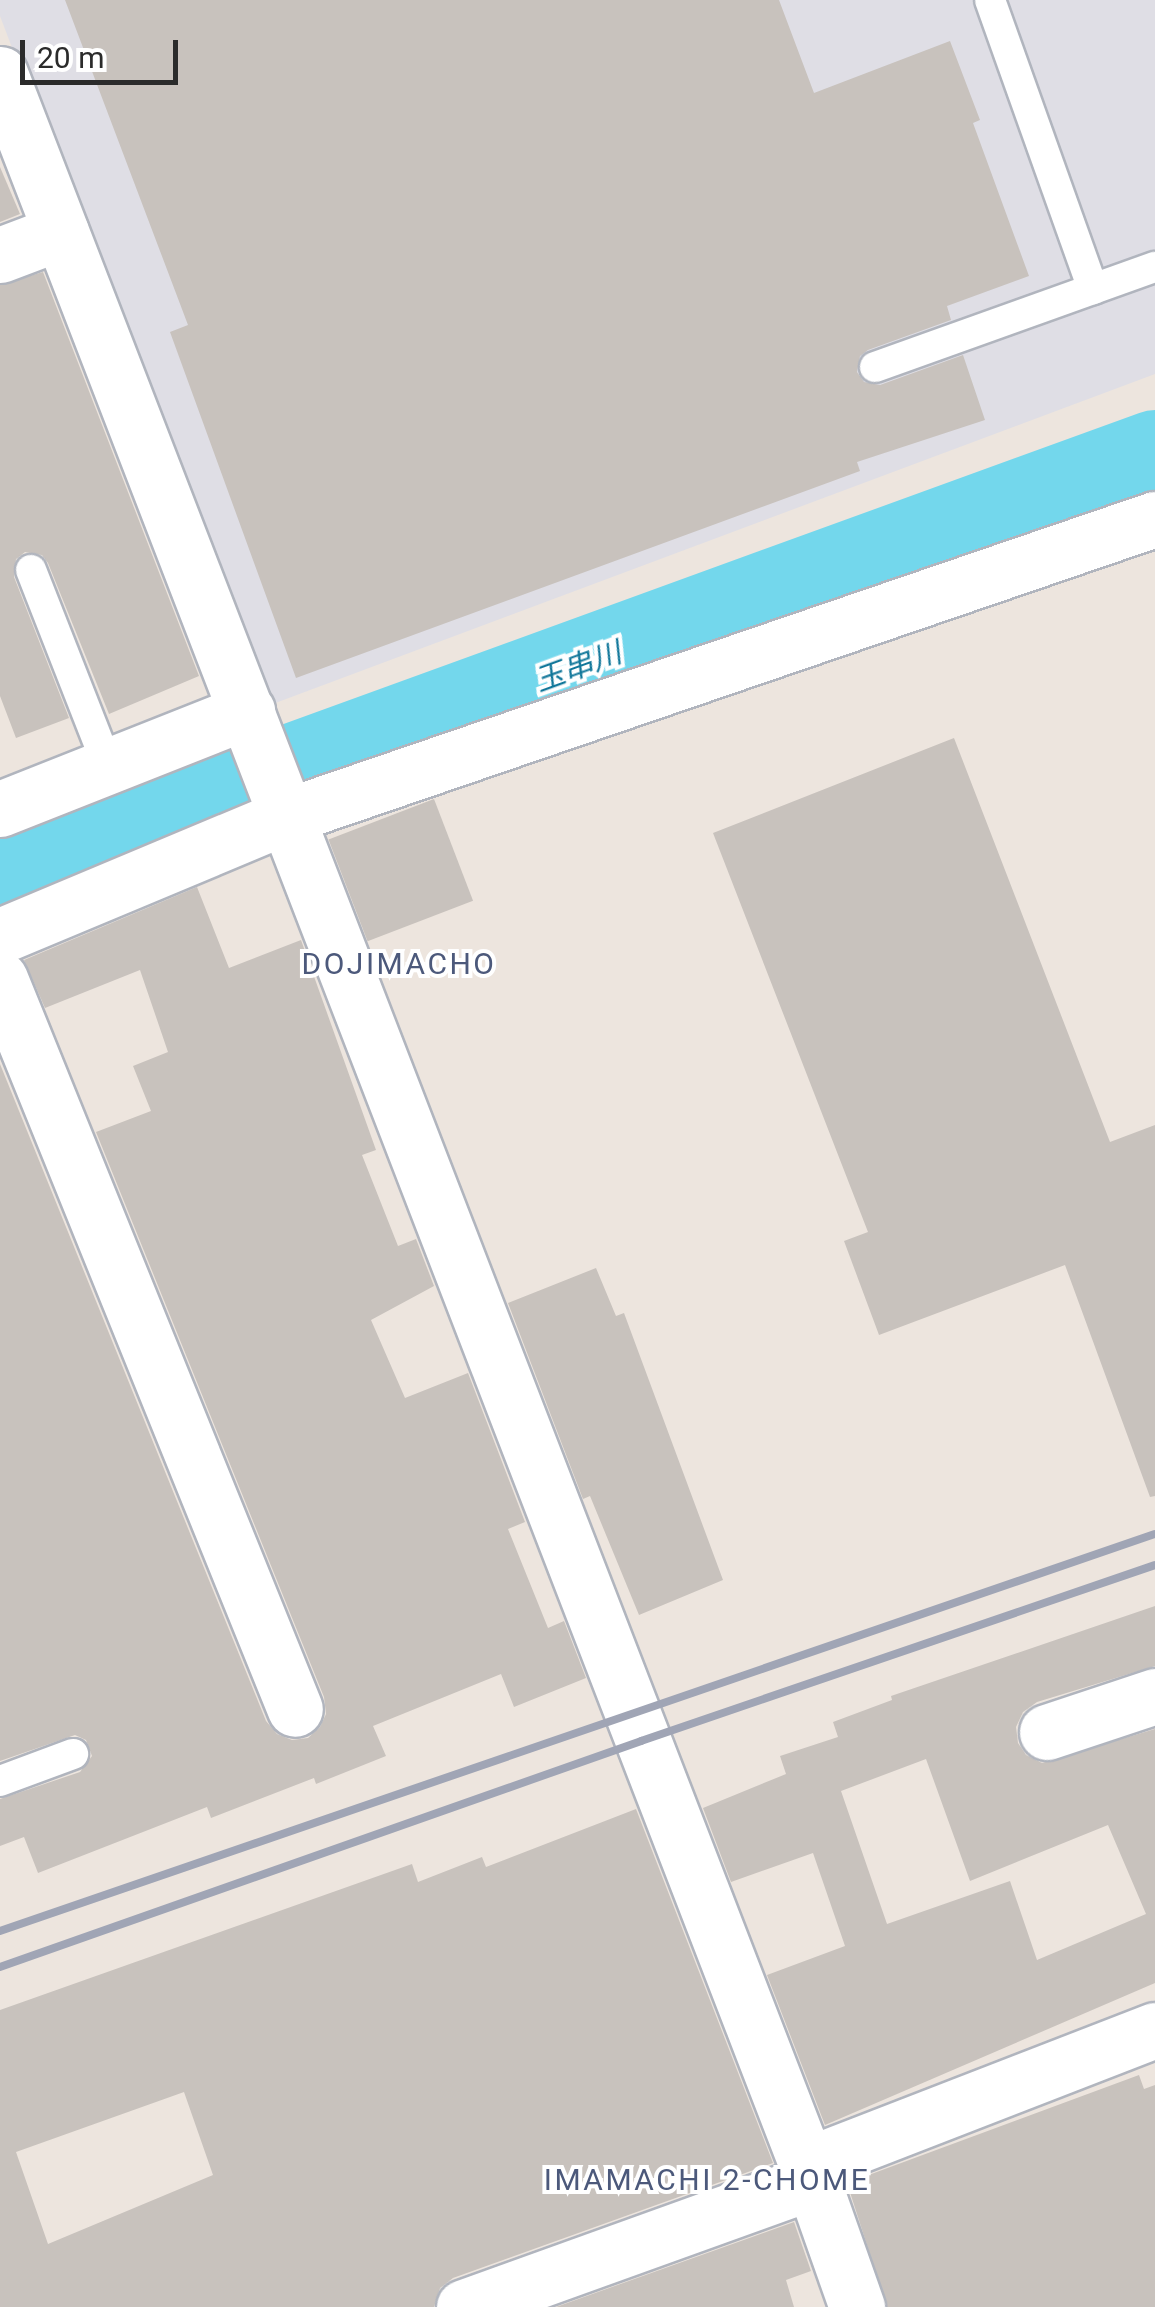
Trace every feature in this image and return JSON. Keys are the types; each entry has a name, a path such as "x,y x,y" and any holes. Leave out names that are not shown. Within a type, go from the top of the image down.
{"street":[{"path":"0,74 810,2174 857,2307"},
{"path":"0,254 61,232"},
{"path":"0,936 283,805 1155,519"},
{"path":"0,809 108,766 253,727"},
{"path":"0,979 295,1709"},
{"path":"1047,1732 1155,1696"},
{"path":"464,2307 810,2174 1155,2030"}],"lane":[{"path":"990,0 1092,289"},
{"path":"875,367 1155,266"},
{"path":"31,570 108,766"},
{"path":"0,1780 72,1754"}],"shaded area":[{"path":"0,0 1155,0 1155,374 262,708 0,16"}],"building":[{"path":"65,0 779,0 814,93 950,41 980,120 973,123 1029,276 947,306 951,320 868,350 860,356 857,372 864,382 880,385 963,355 985,420 857,462 860,471 296,678 170,332 188,325"},
{"path":"0,167 20,214 0,222"},
{"path":"43,272 199,676 109,714 48,563 42,555 25,552 16,559 14,577 69,718 16,738 0,696 0,285"},
{"path":"954,738 1110,1142 1155,1125 1155,1496 1150,1497 1065,1265 879,1335 844,1241 868,1232 713,833"},
{"path":"434,799 473,901 368,941 329,839"},
{"path":"197,887 229,968 301,940 376,1150 362,1155 398,1246 416,1239 434,1286 371,1320 405,1398 468,1373 525,1522 508,1529 548,1628 564,1621 586,1678 514,1707 501,1674 373,1726 386,1756 316,1784 314,1778 211,1818 207,1807 38,1873 24,1837 0,1846 0,1799 80,1772 92,1756 86,1740 75,1735 0,1761 0,1064 266,1721 277,1734 292,1740 308,1738 326,1714 324,1697 96,1132 151,1111 133,1066 168,1052 140,970 45,1008 24,960"},
{"path":"596,1268 616,1316 624,1313 723,1580 639,1615 590,1496 583,1499 508,1303"},
{"path":"1155,1606 1155,1666 1037,1702 1023,1712 1016,1727 1018,1743 1026,1755 1042,1763 1155,1729 1155,1983 825,2125 767,1975 845,1946 813,1853 731,1882 703,1808 786,1774 780,1756 838,1737 833,1722 892,1700 891,1696","holes":["926,1759 970,1881 1108,1825 1146,1914 1037,1960 1010,1881 887,1924 841,1791"]},
{"path":"636,1809 773,2163 453,2278 440,2288 434,2307 0,2307 0,2010 412,1864 418,1882 482,1857 486,1867","holes":["184,2092 213,2175 48,2244 16,2152"]},
{"path":"1139,2075 1144,2089 1155,2085 1155,2307 887,2307 847,2183"},
{"path":"794,2222 811,2271 786,2280 794,2307 556,2307"}],"waterway":[{"name":"玉串川","path":"0,877 1155,457"}],"railway":[{"path":"0,1931 1155,1534"},
{"path":"0,1967 1155,1565"}],"district":[{"name":"DOJIMACHO","path":"399,964"},
{"name":"IMAMACHI 2-CHOME","path":"707,2180"}]}
